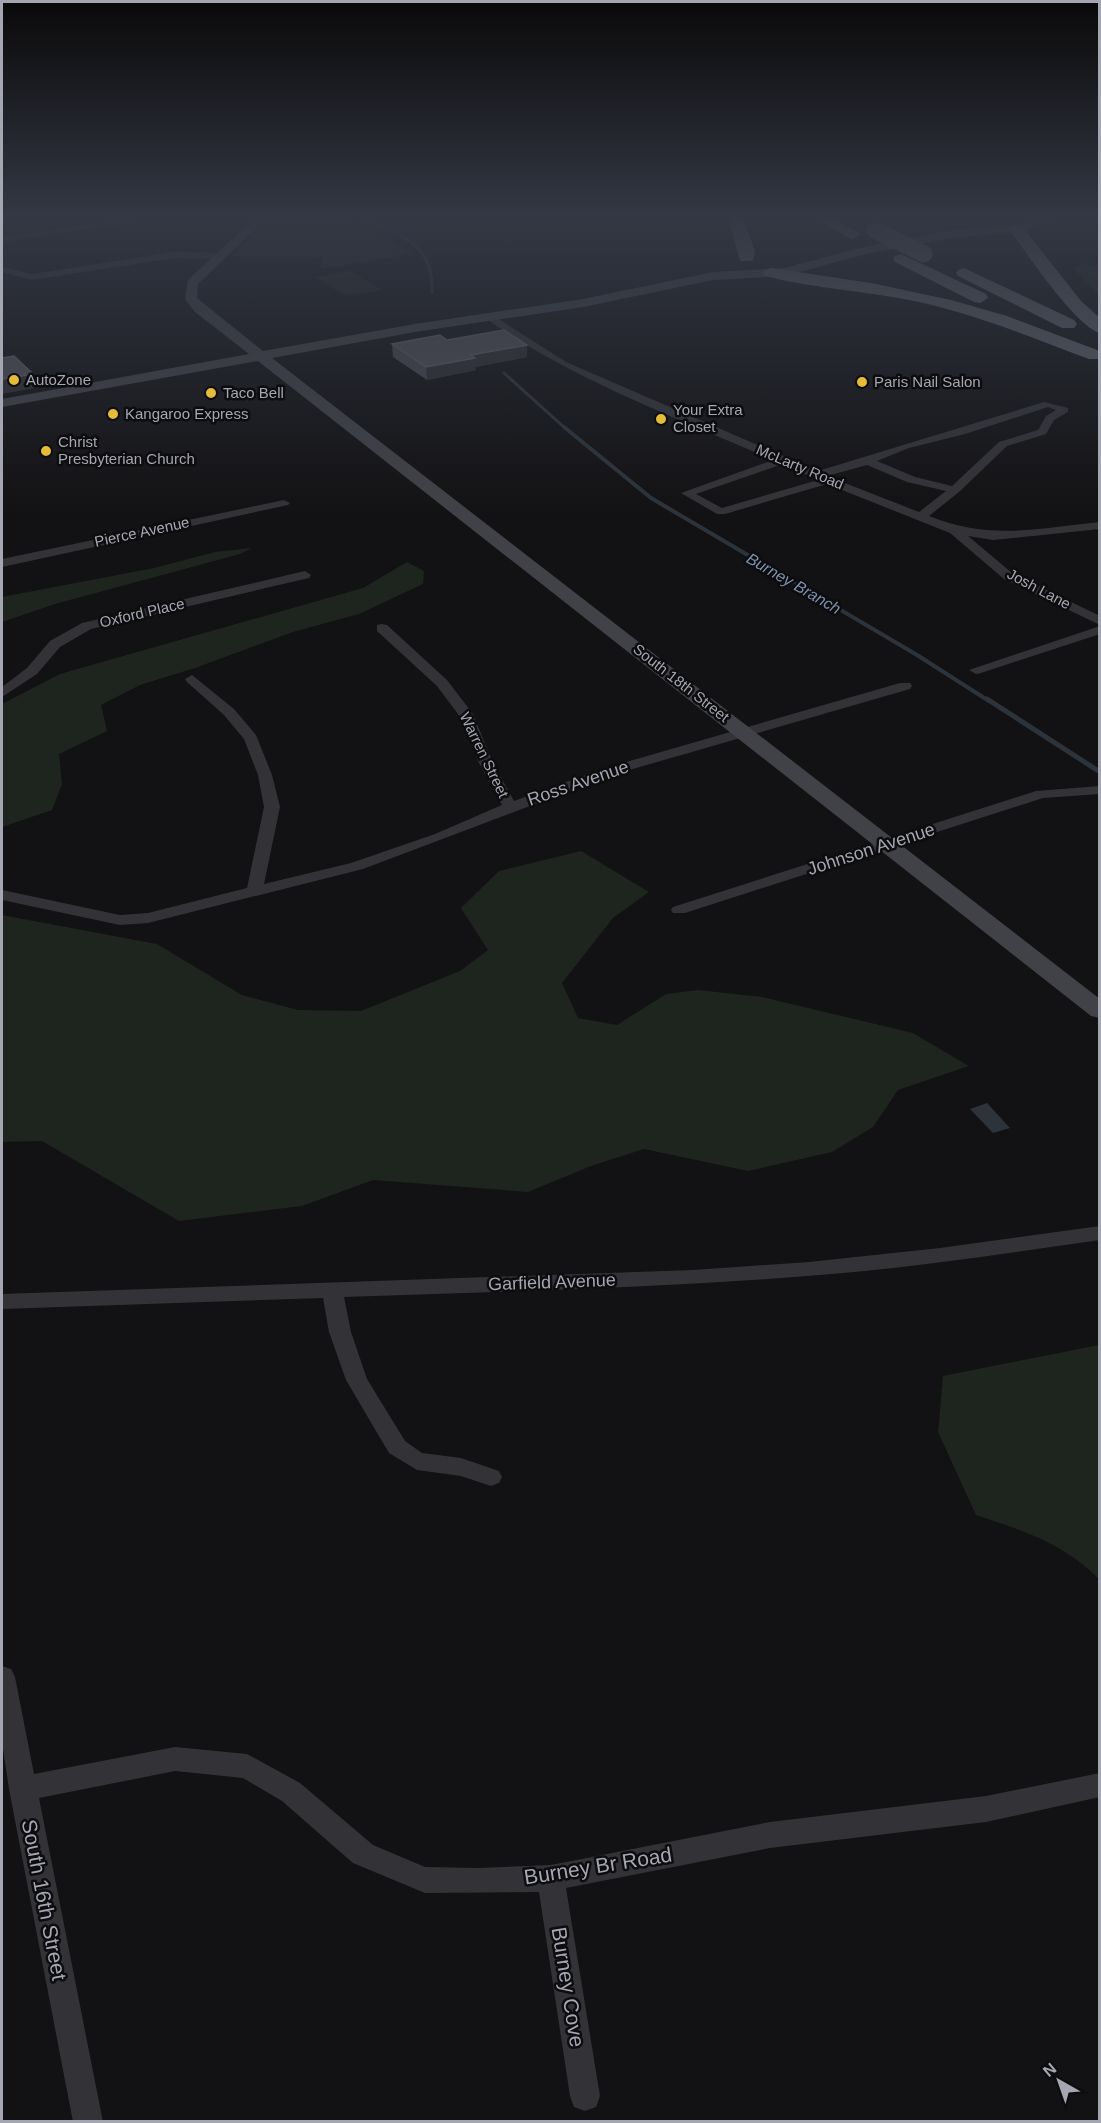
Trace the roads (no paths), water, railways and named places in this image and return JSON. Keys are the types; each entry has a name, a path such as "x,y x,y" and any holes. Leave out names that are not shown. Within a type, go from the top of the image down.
{"highway":[{"path":"994,318 1098,350"},
{"path":"1029,318 1098,350"},
{"path":"1040,318 1098,350"}],"main road":[{"name":"South 18th Street","path":"212,318 1100,1011"},
{"path":"2,403 476,318"}],"street":[{"name":"McLarty Road","path":"497,318 525,342 563,364 822,477 953,530 993,536 1100,525"},
{"path":"784,460 687,493 721,512 905,446 961,432 1048,404 1064,410 1050,418 1042,432 1003,444 931,511 919,517"},
{"path":"868,461 911,480 955,490"},
{"name":"Pierce Avenue","path":"2,563 284,503"},
{"path":"894,507 938,503"},
{"name":"Josh Lane","path":"953,530 1007,576 1100,621"},
{"name":"Oxford Place","path":"2,693 32,671 55,644 87,626 305,575"},
{"name":"Warren Street","path":"382,628 442,683 468,717 486,763 510,807"},
{"name":"Josh Lane","path":"976,670 1100,630"},
{"path":"2,895 120,920 148,918 255,890 272,807 265,775 250,738 229,712 192,680"},
{"name":"Ross Avenue","path":"255,890 357,866 440,837 510,807 607,772 746,734 905,686"},
{"name":"Johnson Avenue","path":"679,910 1041,794 1098,790"},
{"name":"Garfield Avenue","path":"2,1302 693,1277 809,1269 979,1251 1100,1233"},
{"path":"332,1289 340,1332 357,1380 398,1447 417,1461 461,1467 490,1477"},
{"name":"South 16th Street","path":"2,1677 88,2121"},
{"name":"Burney Br Road","path":"22,1789 175,1759 247,1766 291,1792 363,1854 425,1880 550,1878 770,1835 986,1809 1100,1785"},
{"name":"Burney Cove","path":"550,1878 585,2096"}],"waterway":[{"name":"Burney Branch","path":"504,373 565,428"},
{"name":"Burney Branch","path":"564,427 651,498 917,655 989,701"},
{"name":"Burney Branch","path":"987,699 1100,772"}],"place":[{"name":"AutoZone","path":"14,380"},
{"name":"Paris Nail Salon","path":"862,382"},
{"name":"Taco Bell","path":"211,393"},
{"name":"Kangaroo Express","path":"113,414"},
{"name":"Your Extra Closet","path":"661,419"},
{"name":"Christ Presbyterian Church","path":"46,451"}]}
